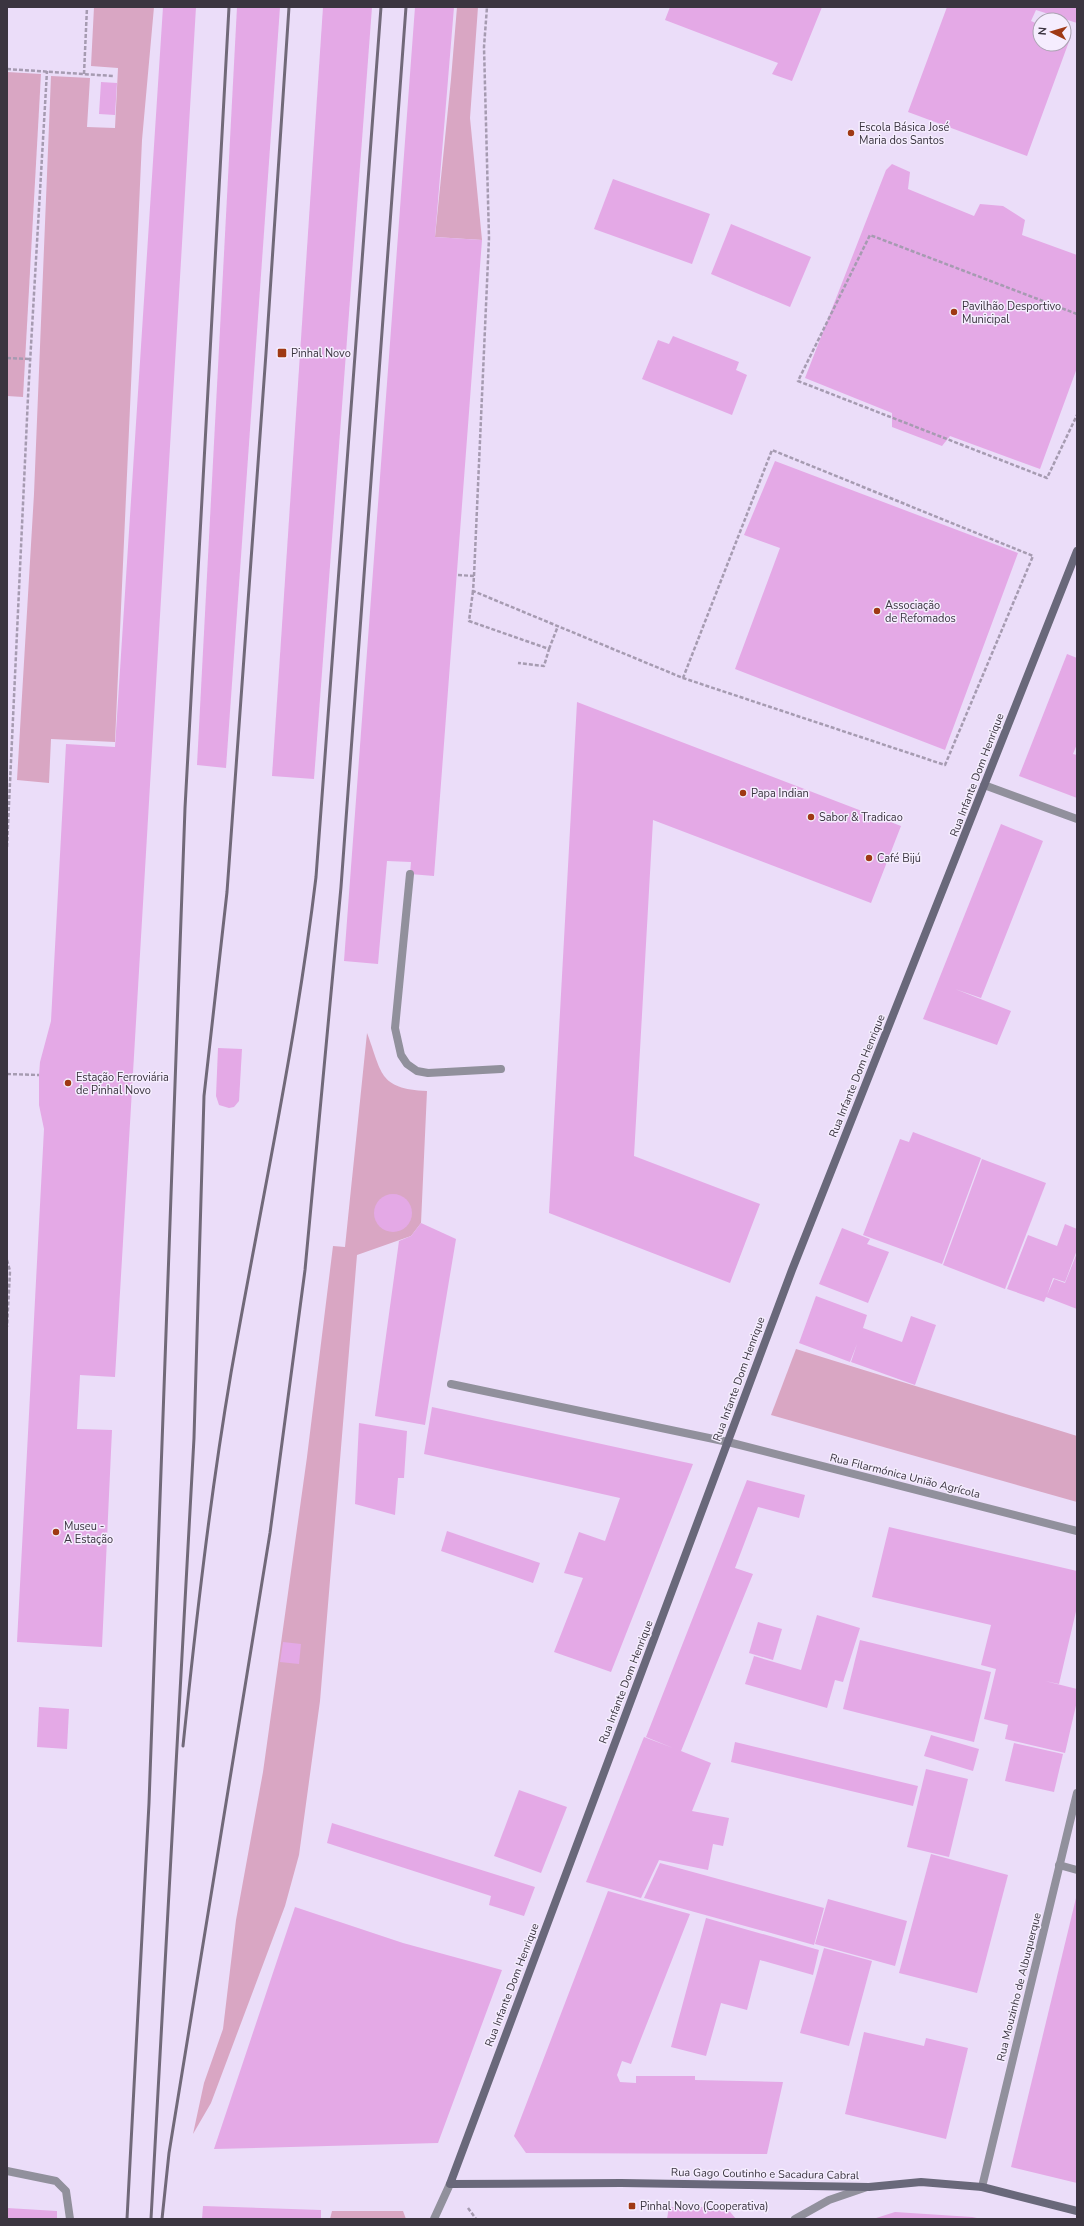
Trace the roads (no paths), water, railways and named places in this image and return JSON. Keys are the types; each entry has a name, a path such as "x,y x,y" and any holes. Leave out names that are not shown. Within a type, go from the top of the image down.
{"street":[{"name":"Rua Infante Dom Henrique","path":"434,2219 450,2184 792,1270 1077,550"},
{"path":"984,785 1077,819"},
{"path":"410,874 395,1028 401,1055 407,1064 417,1071 428,1073 501,1069"},
{"name":"Rua Filarmónica União Agrícola","path":"451,1384 728,1442 1077,1531"},
{"name":"Rua Mouzinho de Albuquerque","path":"982,2187 1077,1792"},
{"path":"1059,1865 1077,1870"},
{"path":"7,2171 56,2181 66,2191 70,2219"},
{"name":"Rua Gago Coutinho e Sacadura Cabral","path":"450,2184 621,2183 870,2187 921,2182 982,2187 1077,2211"},
{"path":"795,2219 829,2200 870,2187"}],"railway":[{"path":"127,2219 149,1803 185,808 229,7"},
{"path":"151,2219 194,1438 204,1096 227,892 266,353 289,7"},
{"path":"183,1746 204,1559 223,1420 288,1064 308,939 316,877 381,7"},
{"path":"162,2219 169,2153 270,1533 305,1270 341,887 406,7"}],"place":[{"name":"Escola Básica José Maria dos Santos","path":"851,133"},
{"name":"Pavilhão Desportivo Municipal","path":"954,312"},
{"name":"Pinhal Novo","path":"282,353"},
{"name":"Associação de Refomados","path":"877,611"},
{"name":"Papa Indian","path":"743,793"},
{"name":"Sabor & Tradicao","path":"811,817"},
{"name":"Café Bijú","path":"869,858"},
{"name":"Estação Ferroviária de Pinhal Novo","path":"68,1083"},
{"name":"Museu - A Estação","path":"56,1532"},
{"name":"Pinhal Novo (Cooperativa)","path":"632,2206"}]}
